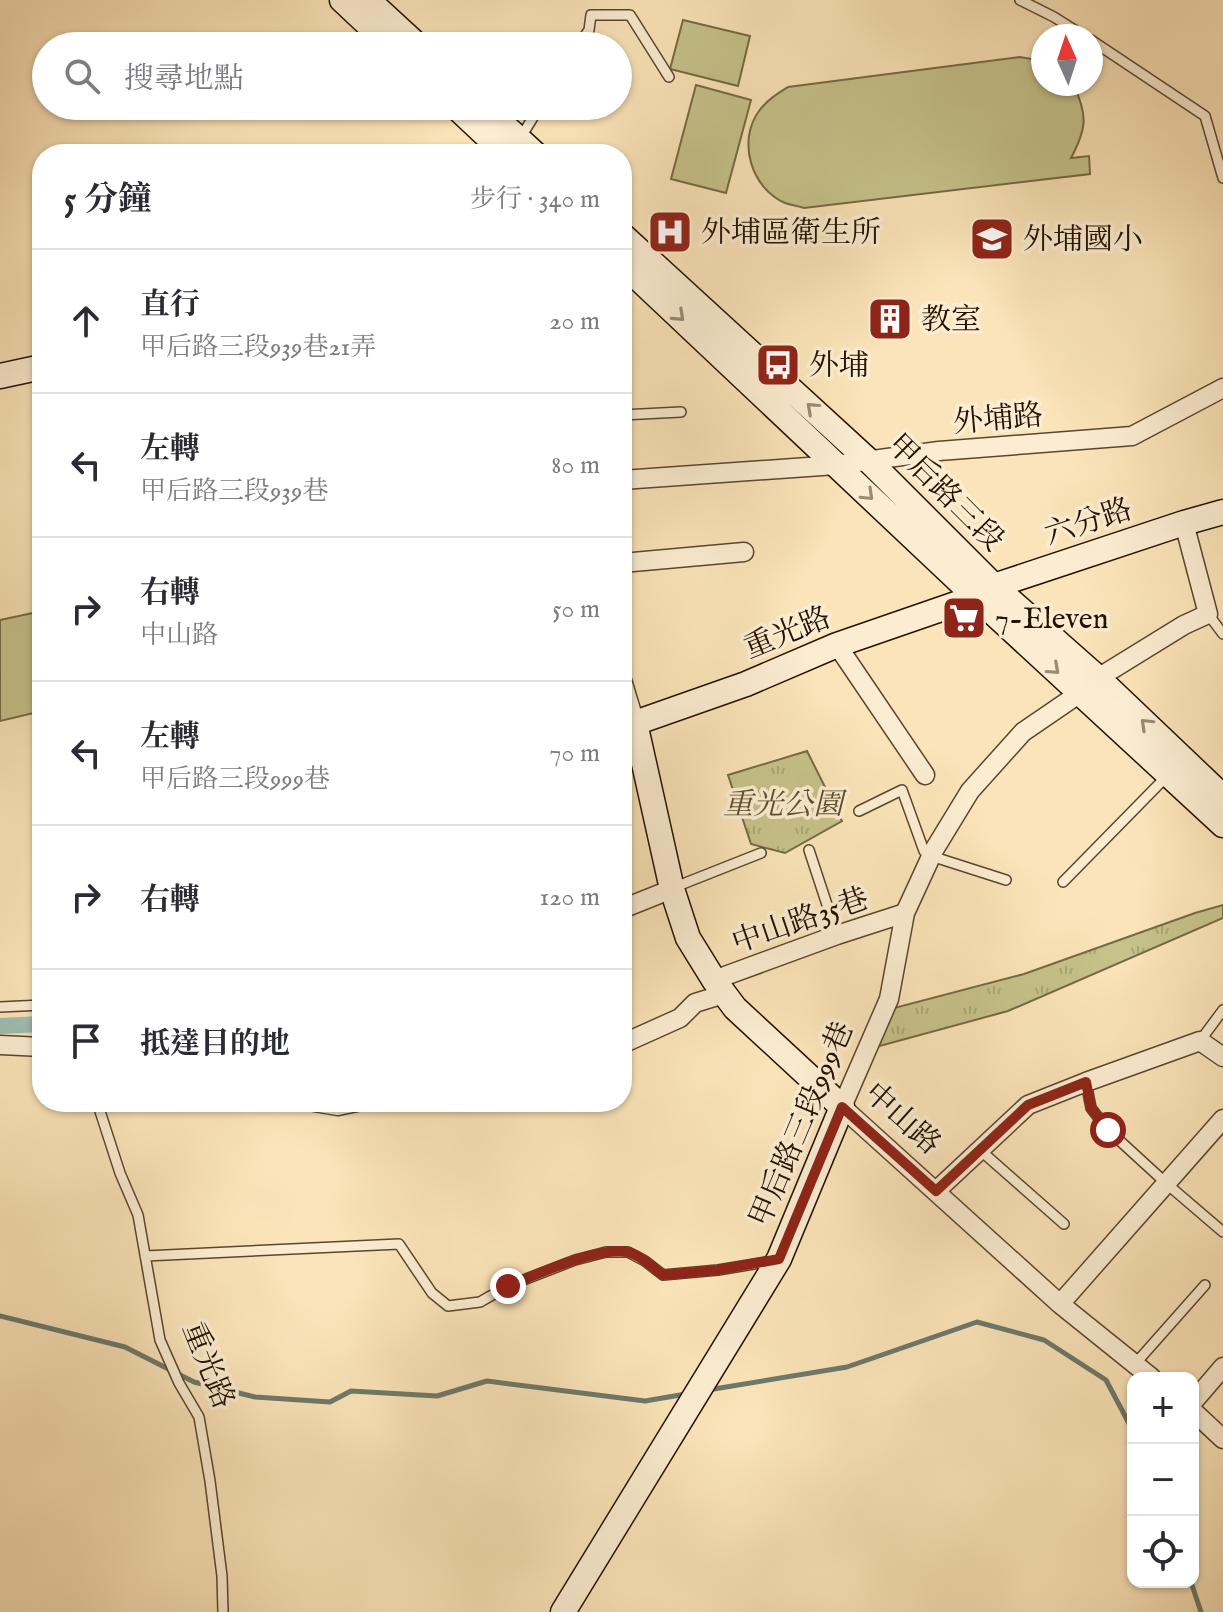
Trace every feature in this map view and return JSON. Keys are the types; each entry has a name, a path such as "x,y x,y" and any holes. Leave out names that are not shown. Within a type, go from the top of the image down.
{"street":[{"path":"342,0 376,32"},
{"path":"368,0 403,32"},
{"path":"476,120 512,144"},
{"path":"495,120 516,144"},
{"name":"甲后路三段","path":"632,244 869,461 985,591"},
{"name":"甲后路三段","path":"632,272 836,465 985,591 1176,766 1223,825"},
{"path":"0,376 32,369"},
{"name":"外埔路","path":"632,479 836,465 939,451 1132,436 1223,388"},
{"name":"六分路","path":"985,591 1223,512"},
{"path":"1184,523 1208,614"},
{"path":"632,562 744,552"},
{"name":"重光路","path":"632,723 746,684 837,645 985,591"},
{"name":"甲后路三段999巷","path":"563,1612 779,1259 889,999 905,913 931,856 970,791 1023,732 1089,685 1184,625 1208,614"},
{"path":"837,645 925,775"},
{"name":"中山路","path":"632,736 688,938 735,1008 1060,1304 1145,1372"},
{"name":"甲后路三段","path":"1176,766 1223,797"},
{"path":"632,905 672,889"},
{"name":"中山路35巷","path":"632,1040 680,1018 695,1003 719,987 837,935 905,913"},
{"path":"936,1191 1028,1105 1200,1041 1223,1057"},
{"path":"0,1045 32,1047"},
{"path":"1060,1304 1223,1119"},
{"path":"1199,1395 1223,1367"},
{"path":"1199,1417 1223,1439"}],"lane":[{"path":"1020,0 1065,24"},
{"path":"588,32 591,15 630,15 669,77"},
{"path":"1103,48 1205,116 1223,178"},
{"path":"522,144 533,120"},
{"path":"632,414 681,412"},
{"path":"1208,614 1223,634"},
{"path":"1063,882 1176,766"},
{"path":"859,811 902,790 924,851 1006,880"},
{"path":"809,850 837,935"},
{"path":"672,889 761,853"},
{"path":"0,1007 32,1005"},
{"path":"1200,1041 1223,1010"},
{"path":"1086,1082 1091,1108 1108,1130 1223,1232"},
{"name":"重光路","path":"100,1112 120,1173 138,1215 160,1340 179,1383 199,1417 222,1576 223,1612"},
{"path":"980,1150 1064,1224"},
{"path":"145,1256 399,1244 432,1293 448,1306 480,1302 508,1286 575,1260 606,1252 628,1252 663,1275 718,1270 779,1259"},
{"path":"1135,1364 1205,1285"}],"green space":[{"path":"683,20 750,36 738,86 670,69"},
{"path":"1020,57 1031,59 1031,96 1078,96 1084,121 1071,158 1089,156 1090,174 804,208 785,203 773,196 756,175 751,163 749,136 759,111 788,87"},
{"path":"696,85 751,100 726,193 671,179"},
{"path":"32,613 32,713 0,721 0,620"},
{"name":"重光公園","path":"807,751 842,821 785,853 751,844 728,775"},
{"path":"1223,905 1223,918 1008,1011 876,1047 894,1008 1024,974"}],"waterway":[{"path":"0,1026 32,1024"},
{"path":"0,1316 125,1347 194,1382 255,1397 330,1402 351,1391 437,1396 487,1381 645,1401 686,1394"},
{"path":"708,1390 847,1367 977,1322 1044,1340 1106,1380 1127,1420"},
{"path":"1193,1588 1201,1612"}],"place":[{"name":"外埔區衛生所","path":"670,232"},
{"name":"外埔國小","path":"992,239"},
{"name":"教室","path":"890,319"},
{"name":"外埔","path":"778,365"},
{"name":"7-Eleven","path":"964,618"}],"route":[{"path":"508,1286 575,1260 606,1252 628,1252 663,1275 718,1270 779,1259 842,1107 936,1191 1028,1105 1086,1082 1091,1108 1108,1130"}]}
